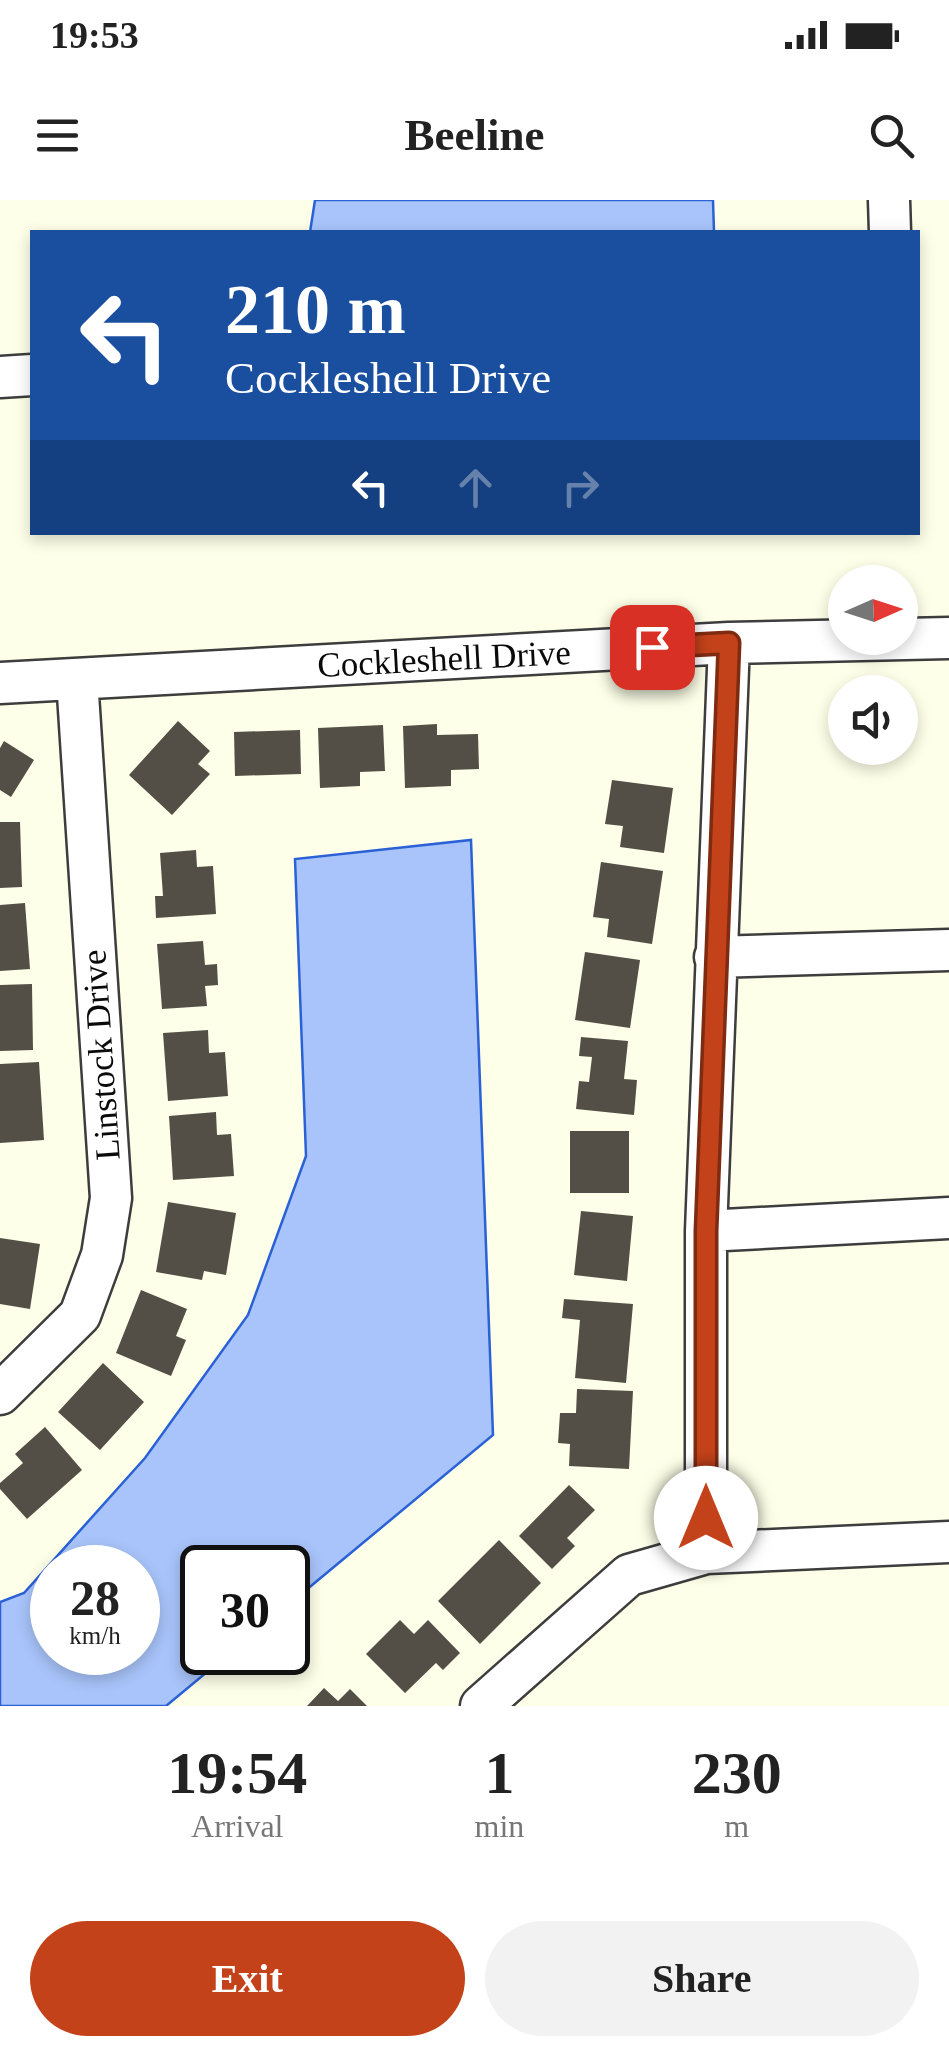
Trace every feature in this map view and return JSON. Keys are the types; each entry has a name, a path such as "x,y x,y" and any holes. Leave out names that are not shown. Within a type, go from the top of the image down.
{"street":[{"path":"889,200 890,230"},
{"path":"0,377 30,376"},
{"name":"Cockleshell Drive","path":"0,683 729,643 949,638"},
{"path":"706,1553 706,1231 729,643"},
{"name":"Linstock Drive","path":"0,1394 80,1315 102,1255 111,1198 76,680"},
{"path":"715,957 949,950"},
{"path":"706,1231 949,1218"},
{"path":"481,1706 629,1576 706,1553 949,1542"}],"water":[{"path":"315,200 713,200 714,230 310,230"},
{"path":"471,840 493,1435 310,1587 310,1545 180,1545 180,1675 203,1675 166,1706 0,1706 0,1602 24,1593 30,1586 30,1675 160,1675 160,1545 67,1545 145,1458 248,1315 306,1156 295,859"}],"building":[{"path":"178,721 210,751 198,764 210,774 172,815 129,775"},
{"path":"437,724 437,735 478,734 479,769 451,770 451,786 405,788 403,726"},
{"path":"383,725 385,771 360,772 360,786 320,788 318,728"},
{"path":"300,730 301,774 235,776 234,732"},
{"path":"4,741 34,760 11,797 0,790 0,748"},
{"path":"612,780 673,788 664,853 620,847 623,826 605,824"},
{"path":"0,822 20,822 22,887 0,888"},
{"path":"196,850 197,867 213,866 216,914 156,918 155,896 163,896 160,853"},
{"path":"601,862 663,871 652,944 607,937 609,919 593,917"},
{"path":"25,903 30,969 0,971 0,905"},
{"path":"203,941 205,965 217,964 218,985 205,986 207,1006 162,1009 157,944"},
{"path":"585,952 640,960 630,1028 575,1020"},
{"path":"32,984 33,1050 0,1051 0,985"},
{"path":"208,1030 209,1053 225,1052 228,1096 168,1101 163,1033"},
{"path":"581,1037 628,1041 624,1079 637,1080 634,1115 576,1109 579,1081 589,1082 592,1057 579,1056"},
{"path":"39,1062 44,1140 0,1143 0,1064"},
{"path":"216,1112 217,1135 231,1134 234,1176 173,1180 169,1116"},
{"path":"570,1131 629,1131 629,1193 570,1193"},
{"path":"168,1202 236,1213 226,1275 204,1271 202,1280 156,1272"},
{"path":"581,1211 633,1216 627,1281 574,1275"},
{"path":"0,1238 40,1244 30,1309 0,1304"},
{"path":"141,1290 187,1309 176,1336 186,1340 171,1376 116,1353"},
{"path":"564,1299 633,1304 626,1383 575,1378 580,1320 562,1318"},
{"path":"103,1363 144,1402 100,1450 58,1412"},
{"path":"577,1389 633,1391 629,1469 569,1466 570,1444 558,1443 560,1413 576,1413"},
{"path":"45,1427 82,1470 27,1519 0,1489 0,1483 23,1463 15,1454"},
{"path":"569,1485 595,1510 567,1538 575,1546 552,1569 519,1536"},
{"path":"499,1540 541,1583 480,1644 438,1601"},
{"path":"400,1620 414,1634 428,1620 460,1653 443,1670 436,1663 405,1693 366,1654"},
{"path":"324,1688 338,1701 350,1689 367,1706 307,1706"}],"route":[{"path":"652,647 729,643 706,1231 706,1518"}]}
